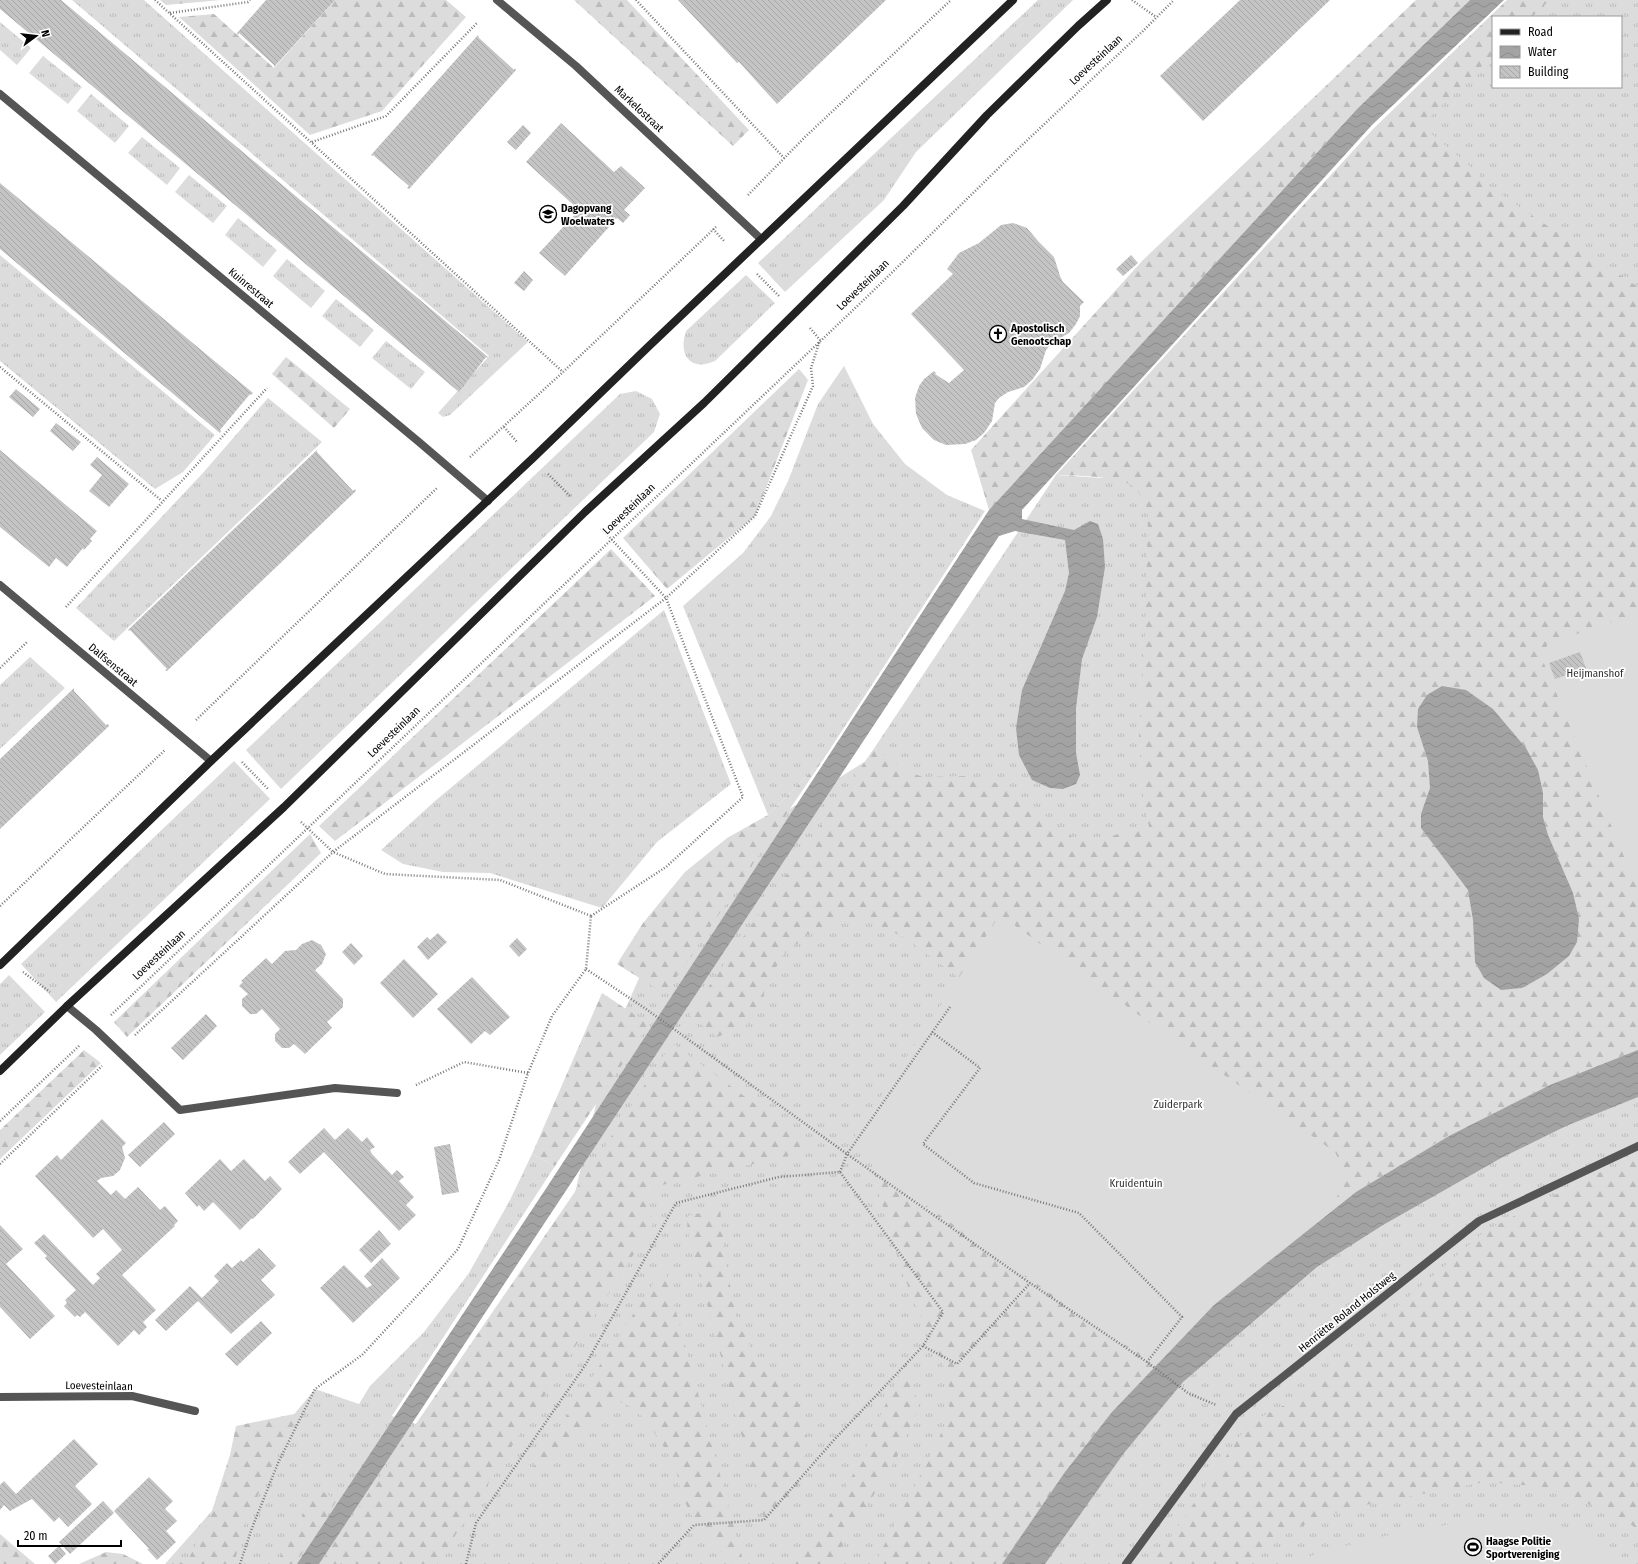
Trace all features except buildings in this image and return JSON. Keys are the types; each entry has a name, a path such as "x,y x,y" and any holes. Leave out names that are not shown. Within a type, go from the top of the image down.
{"main road":[{"path":"3,962 211,761 488,501 1013,0"},
{"path":"0,1071 67,1006 284,806 585,512 704,403 903,206 987,115 1078,26 1107,0"}],"street":[{"name":"Markelostraat","path":"497,0 576,66 732,211 761,240"},
{"name":"Kuinrestraat","path":"0,94 454,471 488,501"},
{"name":"Dalfsenstraat","path":"0,585 211,761"},
{"path":"67,1006 96,1030 180,1110 335,1088 397,1093"},
{"name":"Henriëtte Roland Holstweg","path":"1126,1564 1236,1414 1479,1221 1638,1146"},
{"name":"Loevesteinlaan","path":"0,1397 132,1396 195,1411"}],"path":[{"path":"155,0 563,372"},
{"path":"170,13 248,2 250,0"},
{"path":"636,0 784,158"},
{"path":"0,906 454,471 504,428 732,211 784,158 951,0"},
{"path":"1132,0 1156,17"},
{"name":"Loevesteinlaan","path":"0,1121 871,293 1019,148 1174,0"},
{"path":"312,142 386,116 477,23"},
{"path":"0,1164 118,1051 333,852 666,598 755,516 812,386 811,368 820,340 713,229"},
{"path":"0,367 162,501"},
{"path":"66,607 267,388"},
{"path":"504,428 666,598 743,797 666,867 591,916"},
{"path":"0,668 27,642"},
{"path":"211,761 243,762 284,806 333,852 385,874 500,880 591,916"},
{"path":"240,1564 252,1528 278,1463 315,1389 362,1355 429,1283 458,1249 499,1160 528,1073 552,1016 586,968 591,916"},
{"path":"3,962 67,1006"},
{"path":"586,968 680,1033 847,1154 1030,1283 1147,1362 1188,1393 1236,1414"},
{"path":"840,1172 847,1154 950,1007"},
{"path":"932,1032 980,1068 923,1144 974,1183 1079,1214 1182,1317 1147,1362"},
{"path":"397,1093 464,1062 528,1073"},
{"path":"658,1564 694,1525 764,1520 833,1441 923,1346 943,1312 840,1172"},
{"path":"466,1564 476,1523 586,1364 676,1203 780,1177 840,1172"},
{"path":"923,1346 956,1364 1030,1283"}],"green space":[{"path":"72,0 144,0 528,342 450,415 443,417 438,413 489,356"},
{"path":"160,0 221,0 166,5"},
{"path":"335,0 446,0 466,17 382,111 310,135 179,17 214,14 274,68"},
{"path":"574,0 627,0 749,130 733,146"},
{"path":"1038,0 1073,0 916,152 884,200 785,292 758,263"},
{"path":"1416,0 1470,0 1358,108 989,510 971,450 1143,260"},
{"path":"1507,0 1550,0 1533,16 1492,16 1492,56 1429,118 1427,130 1480,175 1478,179 1638,287 1638,613 1548,644 1544,663 1638,890 1638,1050 1550,1085 1449,1135 1356,1192 1331,1211 1344,1180 1158,1029 1000,915 959,978 904,937 860,918 833,923 807,935 782,956 766,987 756,1015 744,1027 717,1037 689,1015 875,747 901,769 923,777 968,776 994,782 1028,801 1076,840 1101,840 1126,831 1149,827 1142,789 1139,736 1145,635 1148,510 1135,488 1129,484 1109,478 1056,475 1373,129","holes":["1417,727 1543,793 1543,817 1548,835 1573,893 1475,962 1473,920 1468,890 1421,828 1421,814 1430,788 1428,761"]},
{"name":"Zuiderpark","path":"1522,0 1638,0 1638,1564 165,1564 249,1469 315,1389 359,1404 370,1386 424,1332 469,1273 510,1200 532,1154 555,1166 392,1416 416,1424 555,1277 611,1041 685,875 880,752 875,747 1056,475 1103,478 1492,28 1492,88 1622,88 1622,16 1505,16"},
{"path":"0,22 31,48 17,65 0,50"},
{"path":"43,56 82,87 68,104 29,73"},
{"path":"91,94 129,126 115,143 77,111"},
{"path":"142,137 180,168 167,185 128,153"},
{"path":"189,175 227,206 213,223 175,192"},
{"path":"238,218 277,250 263,267 225,235"},
{"path":"0,255 215,435 183,472 155,489 0,361"},
{"path":"287,259 325,291 311,308 273,276"},
{"path":"746,275 775,303 715,361 706,364 693,363 685,354 684,340 686,331"},
{"path":"336,299 374,330 360,347 322,316"},
{"path":"386,341 425,372 411,389 372,358"},
{"path":"286,357 350,409 334,428 272,374"},
{"path":"844,366 873,424 905,464 947,495 985,511 823,760 768,815 683,606 743,553 771,516 788,481 818,404"},
{"path":"799,369 808,380 755,516 667,589 623,538"},
{"path":"636,391 652,399 660,414 654,432 281,789 246,750 620,394"},
{"path":"268,398 322,442 114,641 76,608 202,474"},
{"path":"611,549 655,596 335,841 319,826"},
{"path":"664,610 731,784 657,842 602,908 490,873 443,872 403,864 381,850 435,801"},
{"name":"Heijmanshof","path":"1638,613 1638,890 1544,663 1544,651 1548,644"},
{"path":"30,657 65,688 0,749 0,685"},
{"path":"823,760 665,994 617,964 643,923 685,872 727,838 768,815"},
{"path":"234,761 270,799 56,1002 21,964"},
{"path":"310,834 321,853 127,1037 114,1022"},
{"name":"Kruidentuin","path":"1000,915 1158,1029 1335,1152 1341,1164 1344,1180 1331,1211 1214,1305 1159,1362 1118,1341 875,1169 860,1142 854,1137"},
{"path":"9,975 45,1012 0,1055 0,984"},
{"path":"602,993 649,1024 555,1166 532,1154"},
{"path":"672,1043 816,1149 645,1189 653,1224 437,1564 346,1564 341,1562 339,1564 320,1564 585,1177"},
{"path":"84,1050 101,1063 0,1159 0,1130"},
{"path":"1638,1159 1638,1469 1631,1472 1638,1498 1638,1529 1614,1515 1570,1496 1536,1486 1485,1482 1365,1505 1323,1516 1280,1536 1243,1564 1152,1564 1249,1423 1302,1396 1367,1333 1485,1231 1598,1173"},
{"path":"875,1169 1118,1341 1159,1362 1112,1412 1065,1472 1002,1564 885,1564 877,1559 937,1443 949,1413 949,1385 941,1358 913,1300 899,1262 875,1180"},
{"path":"720,1208 725,1259 736,1316 753,1353 782,1380 798,1402 807,1430 805,1462 792,1502 764,1520 687,1228 688,1216"},
{"path":"664,1267 744,1564 734,1564 717,1549 696,1524 681,1494 677,1473 670,1456 645,1419 631,1407 618,1401 525,1480"},
{"path":"905,1362 911,1377 919,1408 897,1457 831,1564 795,1564 820,1532 855,1471"},
{"path":"299,1413 266,1476 242,1532 234,1564 177,1564 188,1560 209,1520 230,1455 236,1426"},
{"path":"316,1488 337,1500 295,1564 275,1564 287,1547"},
{"name":"Haagse Politie Sportvereniging","path":"1491,1517 1518,1518 1544,1522 1569,1529 1597,1542 1626,1564 1296,1564 1315,1554 1380,1537"},
{"path":"0,1534 35,1564 0,1564"},
{"path":"106,1552 123,1554 143,1564 79,1564"}],"water":[{"path":"1470,0 1504,0 1372,125 1022,510 1022,519 1074,530 1090,521 1098,524 1103,539 1105,567 1097,617 1082,659 1076,708 1076,753 1080,775 1076,784 1063,789 1050,788 1032,780 1019,755 1016,728 1022,690 1065,591 1069,573 1065,540 1015,531 999,536 319,1564 297,1564 547,1187 989,510 1358,108"},
{"path":"1442,686 1466,690 1493,709 1526,748 1538,770 1543,793 1543,817 1548,835 1573,893 1579,919 1577,942 1569,956 1547,974 1522,988 1501,990 1484,978 1475,962 1473,920 1468,890 1421,828 1421,814 1430,788 1428,761 1417,727 1418,709 1427,695"},
{"path":"1638,1050 1638,1097 1566,1126 1501,1158 1383,1225 1317,1267 1183,1382 1124,1453 1045,1564 1002,1564 1065,1472 1112,1412 1214,1305 1356,1192 1449,1136 1550,1085"}],"place":[{"name":"Dagopvang Woelwaters","path":"548,214"},
{"name":"Apostolisch Genootschap","path":"998,334"},
{"name":"Haagse Politie Sportvereniging","path":"1473,1547"}]}
